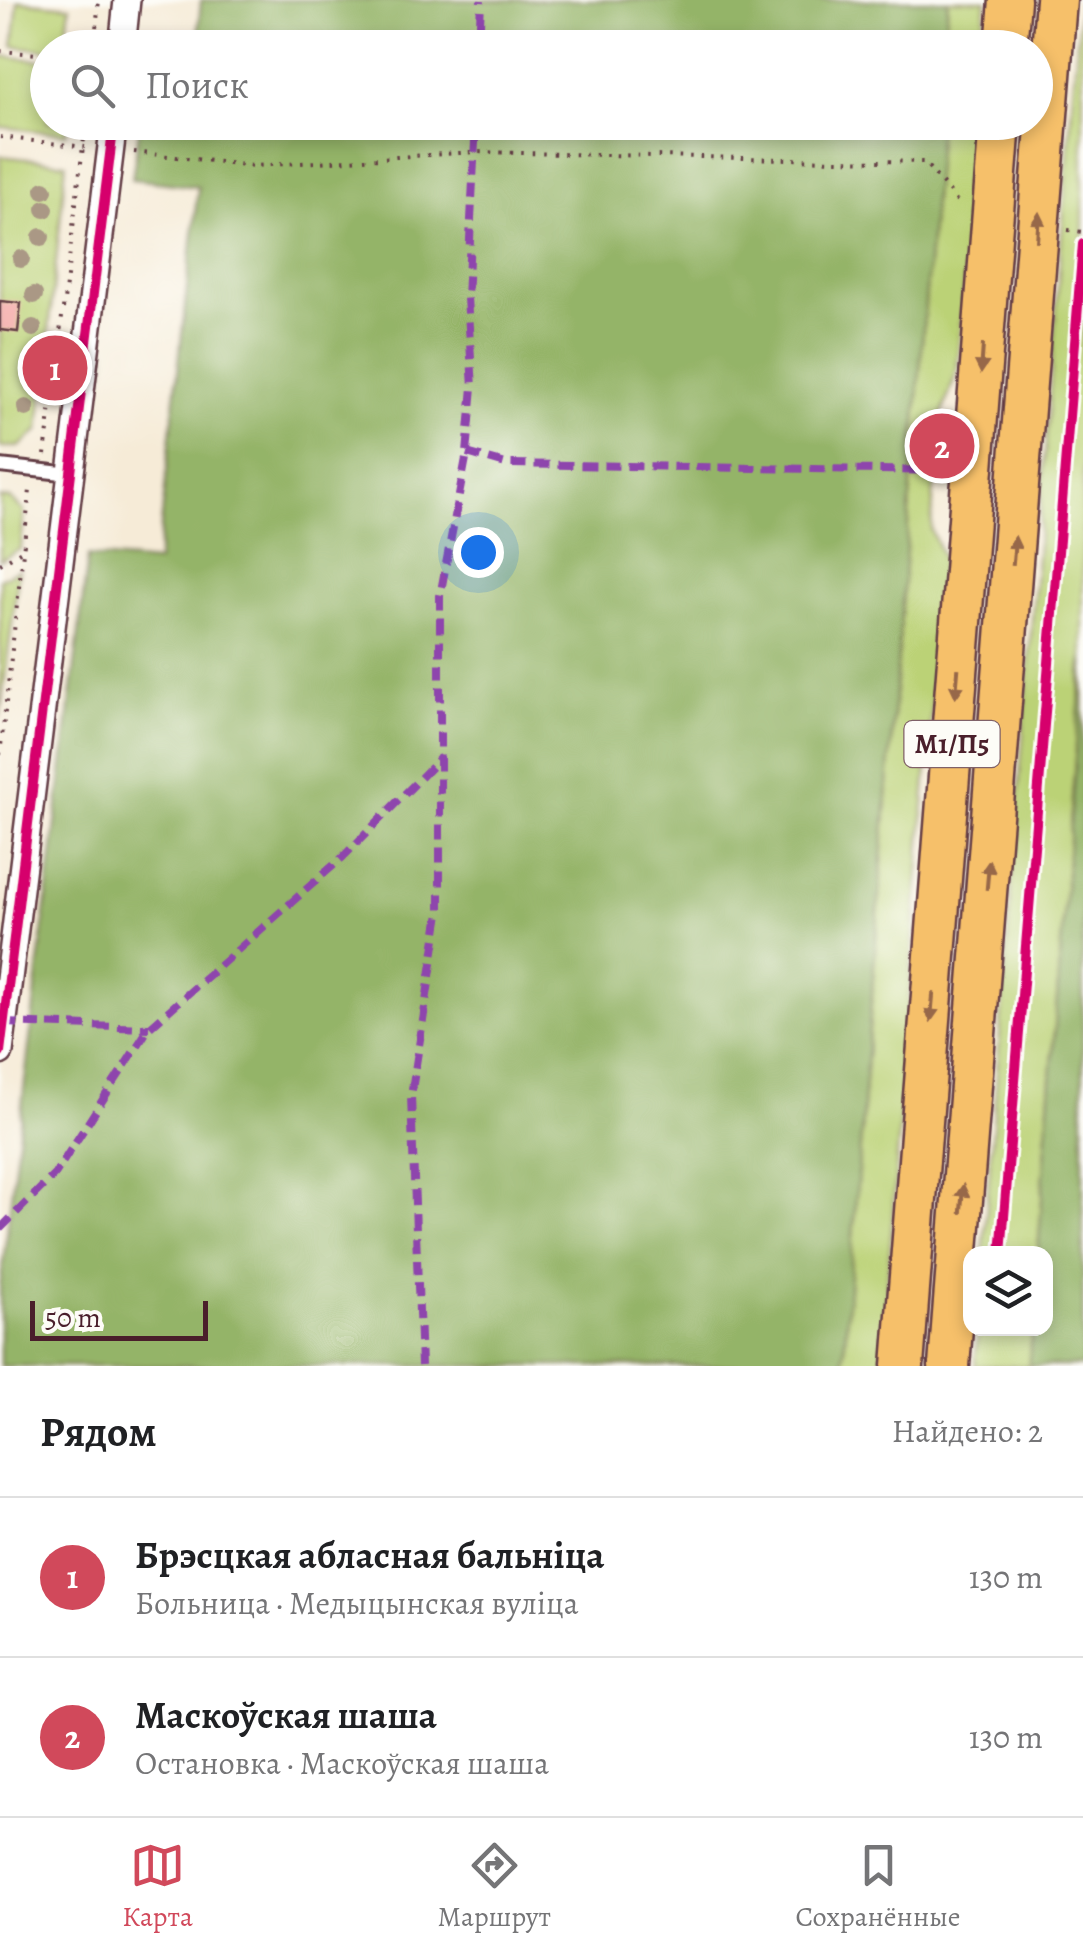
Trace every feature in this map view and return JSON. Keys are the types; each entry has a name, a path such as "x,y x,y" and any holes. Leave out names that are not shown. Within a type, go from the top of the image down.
{"highway":[{"path":"1008,30 1010,0"},
{"name":"М1/П5","path":"1053,38 1056,0"},
{"name":"М1/П5","path":"903,1366 999,140"},
{"name":"М1/П5","path":"949,1366 1045,140"}],"street":[{"path":"124,30 126,0"},
{"path":"0,1052 111,140"}],"lane":[{"path":"0,466 71,474"}],"path":[{"path":"96,30 98,0"},
{"path":"0,50 30,54"},
{"path":"0,137 254,166 475,152 924,162 964,210"},
{"path":"43,470 85,140"},
{"path":"0,756 30,490 15,488"},
{"path":"0,564 23,550"}],"green space":[{"path":"201,0 948,0 945,30 198,30"},
{"path":"948,0 986,0 983,30 946,30"},
{"path":"1083,0 1083,654 1039,1246 984,1246"},
{"path":"18,1 70,6 67,30 30,30 30,48 13,46"},
{"path":"0,56 30,59 30,130 0,127"},
{"path":"138,140 938,140 843,1366 0,1366 0,1288 88,556 157,562 198,187 132,179"},
{"path":"938,140 975,140 957,371 939,423 931,530 943,558 881,1366 843,1366"},
{"path":"0,156 66,163 39,430 19,447 0,447"},
{"path":"0,498 11,499 24,511 21,549 0,560"},
{"path":"19,569 0,717 0,579"},
{"path":"1083,654 1083,1366 1029,1366 1031,1336 1053,1336 1053,1246 1039,1246"},
{"path":"977,1336 1031,1336 1029,1366 975,1366"}],"building":[{"path":"0,301 21,303 18,332 0,330"}],"marked path":[{"path":"480,30 481,0"},
{"path":"421,1366 411,1096 440,913 440,596 467,453 473,387 467,298 475,140"},
{"path":"467,453 506,464 942,471"},
{"path":"0,1229 55,1174 149,1028 343,857 441,757"},
{"path":"3,1023 149,1028"}],"cycle path":[{"path":"0,1052 112,140"},
{"path":"1002,1246 1083,244"}],"place":[{"name":"Брэсцкая абласная бальніца","path":"55,368"},
{"name":"Маскоўская шаша","path":"942,446"}]}
